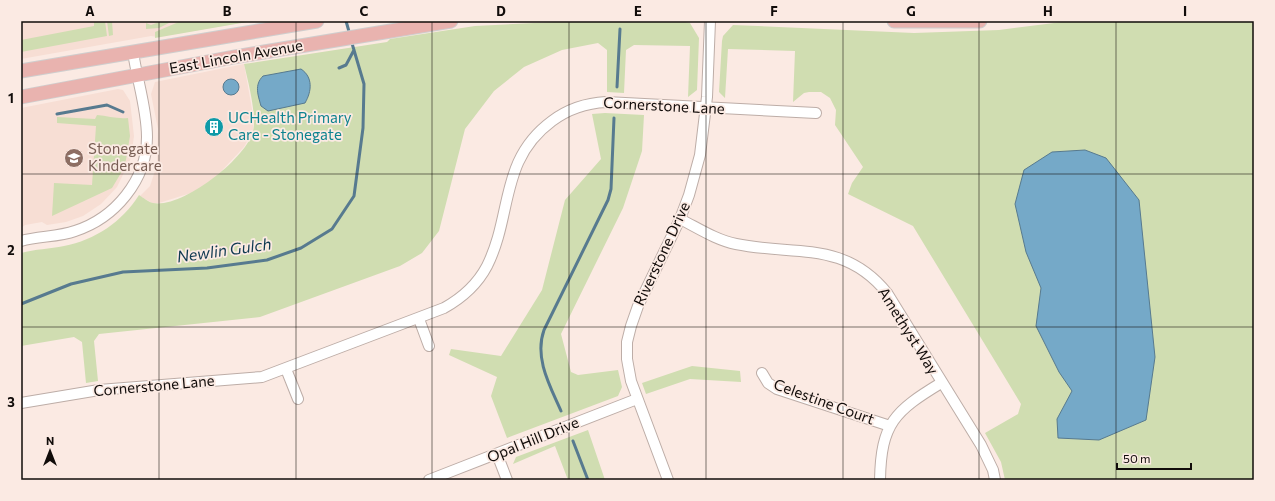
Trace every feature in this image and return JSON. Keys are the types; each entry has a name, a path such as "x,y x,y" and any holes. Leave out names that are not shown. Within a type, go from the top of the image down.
{"main road":[{"name":"East Lincoln Avenue","path":"21,71 315,21"},
{"name":"East Lincoln Avenue","path":"21,96 317,43 451,21"},
{"path":"894,21 980,21"}],"street":[{"name":"Riverstone Drive","path":"668,480 637,399 627,367 628,333 638,306 680,219 689,195 700,156 706,108 710,21"},
{"path":"21,241 68,233 91,224 112,211 132,187 143,161 147,139 133,52"},
{"name":"Cornerstone Lane","path":"21,403 99,390 254,378 286,369 419,319 444,308 458,300 469,291 483,272 494,249 519,157 533,137 551,121 573,109 598,103 816,113"},
{"name":"Amethyst Way","path":"680,219 734,244 820,253 838,257 859,268 874,279 887,294 981,445 993,470 995,480"},
{"path":"419,319 429,346"},
{"path":"286,369 298,398"},
{"name":"Celestine Court","path":"762,373 768,383 777,389 890,426"},
{"path":"880,480 881,450 890,426 904,406 941,383"},
{"name":"Opal Hill Drive","path":"429,480 637,399"},
{"path":"497,454 507,480"}],"shaded area":[{"path":"21,21 253,21 157,37 151,36 21,59"},
{"path":"244,64 253,115 253,131 244,147 212,181 194,192 159,203 152,203 140,196 150,186 157,165 158,129 151,94 155,82"},
{"path":"118,89 123,90 130,101 134,136 131,158 117,187 101,204 83,216 66,222 47,225 42,222 25,225 21,228 21,108"}],"green space":[{"path":"94,21 105,21 107,36 21,52 21,40 94,26"},
{"path":"107,21 112,21 113,35 109,36"},
{"path":"162,21 173,21 159,28 146,29 146,23 151,25"},
{"path":"181,21 253,21 155,38 155,32"},
{"path":"576,21 680,21 690,23 699,38 697,90 688,97 690,46 634,45 626,50 624,93 607,92 607,50 598,43 562,50 524,67 494,91 465,129 439,231 422,253 400,266 260,317 99,334 94,341 98,381 86,383 82,342 74,337 21,346 21,253 64,246 97,234 124,214 139,195 153,203 165,203 196,190 212,179 239,154 248,142 253,131 253,107 244,64 387,42 390,39 475,26"},
{"path":"1070,21 1254,21 1254,480 1005,480 1001,462 985,433 1018,414 1021,404 913,226 848,194 852,183 863,167 835,125 836,110 830,98 821,92 809,92 804,93 793,102 795,51 728,49 725,98 719,92 723,36 733,25 914,33 999,30"},
{"path":"605,113 644,115 642,151 623,208 561,334 571,372 578,375 618,370 622,387 618,396 507,438 491,396 497,377 449,355 451,349 501,356 542,290 565,200 601,159 592,114"},
{"path":"97,115 128,118 130,136 126,160 121,173 112,188 52,216 54,183 92,185 96,126 57,123 57,117 95,119"},
{"path":"692,366 740,371 741,382 690,379 646,394 642,383"},
{"path":"588,430 605,480 568,480 555,446 513,464 516,457"}],"water":[{"path":"301,69 308,76 310,84 309,94 305,103 268,111 261,106 258,94 258,83 263,76"},
{"path":"231,79 237,81 239,87 237,93 231,95 225,93 223,87 225,81"},
{"path":"1085,150 1106,158 1139,200 1155,357 1146,420 1099,440 1058,438 1057,419 1072,391 1059,372 1036,326 1041,288 1026,252 1015,204 1024,170 1052,152"}],"waterway":[{"name":"Newlin Gulch","path":"346,21 350,35"},
{"path":"617,87 620,29"},
{"name":"Newlin Gulch","path":"21,304 71,284 123,272 207,268 267,260 301,248 332,229 354,196 363,128 364,84 351,40"},
{"path":"339,68 346,65 354,50"},
{"path":"57,114 107,105 123,112"},
{"path":"561,411 545,372 542,361 541,340 544,330 608,200 611,189 614,118"},
{"path":"573,441 588,480"}],"place":[{"name":"UCHealth Primary Care - Stonegate","path":"214,127"},
{"name":"Stonegate Kindercare","path":"74,158"}]}
